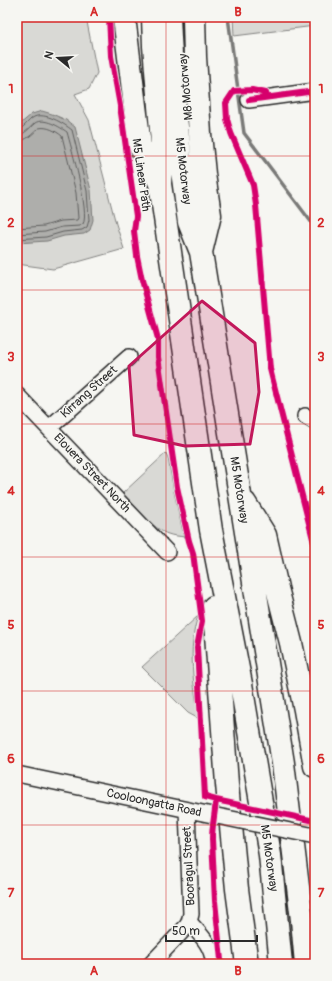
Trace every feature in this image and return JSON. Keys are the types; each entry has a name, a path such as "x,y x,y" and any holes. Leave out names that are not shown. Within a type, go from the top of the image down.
{"highway":[{"path":"124,17 140,146 160,184"},
{"path":"136,17 139,68 148,144 160,184"},
{"name":"M5 Motorway","path":"153,17 162,142 160,184 211,530 241,684 270,855 282,964"},
{"name":"M5 Motorway","path":"169,17 173,88 189,222 201,252 240,495 282,763 302,920 306,964"},
{"name":"M8 Motorway","path":"182,17 183,57 188,112 201,218 201,252"},
{"path":"194,17 200,134 210,215 201,252"},
{"path":"240,495 264,535 291,643 315,766"},
{"path":"211,530 215,614 227,784 237,889 247,964"}],"street":[{"path":"249,100 315,91"},
{"name":"Kirrang Street","path":"49,428 129,357"},
{"name":"Elouera Street North","path":"17,394 167,552"},
{"name":"Cooloongatta Road","path":"17,774 315,836"},
{"name":"Booragul Street","path":"151,964 190,922 191,914 187,810"},
{"name":"Booragul Street","path":"190,922 212,953 213,964"}],"highlighted area":[{"path":"202,301 255,343 259,392 250,444 185,446 134,435 129,366"}],"shaded area":[{"path":"17,17 86,17 97,73 89,89 75,94 89,120 124,249 53,269 17,264"},
{"path":"233,17 315,17 315,26 234,36"},
{"path":"166,453 184,537 174,536 162,532 144,516 123,493"},
{"path":"198,616 193,641 192,668 199,719 188,713 142,667"}],"water":[{"path":"42,111 66,120 75,127 91,190 93,220 90,230 84,234 64,236 47,241 17,243 17,129 19,125 32,114"}],"waterway":[{"path":"228,17 244,133 315,227"}],"cycle path":[{"name":"M5 Linear Path","path":"109,17 111,56 136,216 134,231 137,256 158,339 158,357 177,487 193,553 202,621 197,647 205,797 315,821"},
{"path":"267,97 266,93 252,90 234,91 226,103 227,119 231,133 253,185 270,369 315,547"},
{"path":"249,100 315,91"},
{"path":"216,800 212,839 215,901 221,960 220,964"}]}
